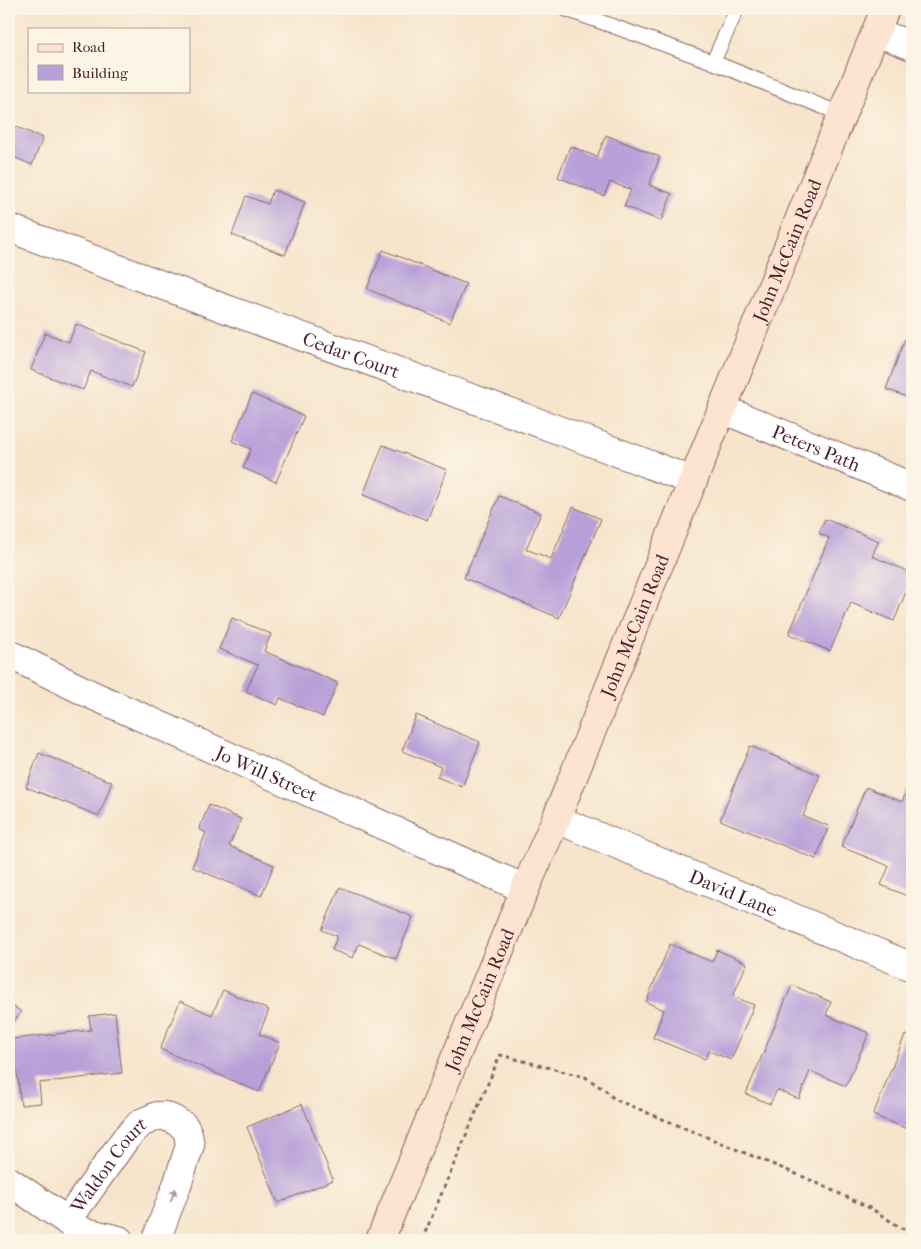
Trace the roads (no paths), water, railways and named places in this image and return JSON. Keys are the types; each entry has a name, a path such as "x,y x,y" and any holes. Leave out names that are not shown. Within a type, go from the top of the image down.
{"main road":[{"name":"John McCain Road","path":"380,1240 524,889 556,819 881,20"}],"street":[{"path":"881,20 912,46"},
{"name":"Cedar Court","path":"9,228 693,481"},
{"name":"Peters Path","path":"722,409 912,487"},
{"name":"Jo Will Street","path":"9,654 92,695 524,889"},
{"name":"David Lane","path":"556,819 912,967"},
{"name":"Waldon Court","path":"78,1231 126,1138 141,1123 157,1116 165,1116 184,1126 190,1145 156,1240"},
{"name":"Waldon Court","path":"9,1181 78,1231 119,1240"}],"lane":[{"path":"565,9 713,62 842,115"},
{"path":"713,62 737,9"}]}
